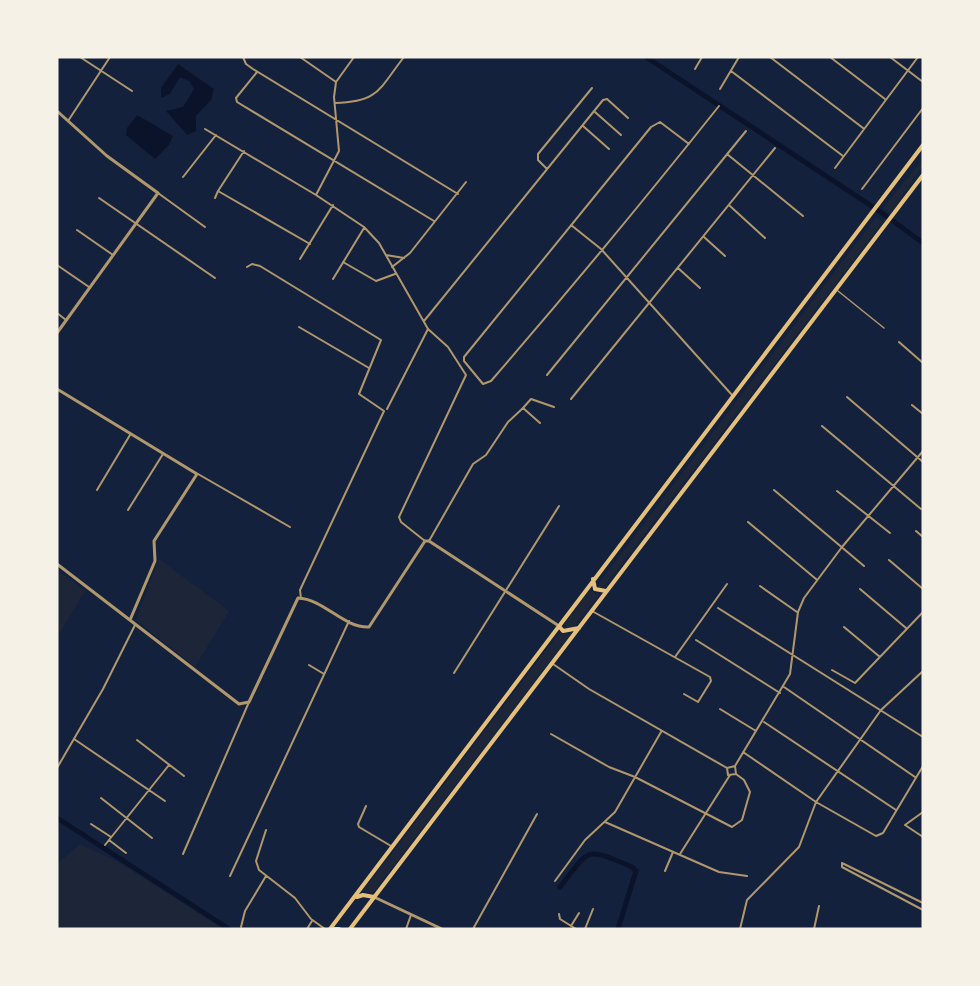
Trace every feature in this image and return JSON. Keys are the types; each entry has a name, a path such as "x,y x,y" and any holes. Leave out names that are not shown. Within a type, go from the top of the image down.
{"main road":[{"path":"331,929 593,579 923,145"},
{"path":"350,929 923,175"},
{"path":"593,579 595,589 607,591"},
{"path":"559,626 563,631 580,628"},
{"path":"354,899 363,895 374,897"},
{"path":"331,929 339,929"}],"street":[{"path":"80,57 132,90"},
{"path":"68,121 110,57"},
{"path":"243,57 246,64 257,72 336,117 458,194"},
{"path":"300,57 336,82"},
{"path":"316,195 339,148 335,102 336,82 354,57"},
{"path":"335,102 359,102 371,98 404,57"},
{"path":"695,69 702,57"},
{"path":"720,89 739,57"},
{"path":"770,57 864,129"},
{"path":"830,57 886,99"},
{"path":"890,57 923,82"},
{"path":"835,168 918,57"},
{"path":"731,71 843,156"},
{"path":"257,72 236,98 237,102 434,221"},
{"path":"546,169 538,160 538,154 592,88"},
{"path":"424,321 606,98 628,118"},
{"path":"689,144 660,122 655,123 464,357 464,361 486,385 689,144 719,106"},
{"path":"862,189 923,108"},
{"path":"57,111 107,156 205,227"},
{"path":"595,112 621,135"},
{"path":"583,126 609,149"},
{"path":"205,129 316,195 364,227 386,255 428,329 448,347 466,375 399,517 401,522 559,626"},
{"path":"547,375 746,130"},
{"path":"183,177 216,135"},
{"path":"571,399 776,148"},
{"path":"214,198 244,151"},
{"path":"727,154 803,216"},
{"path":"392,267 404,258 466,182"},
{"path":"218,191 310,244"},
{"path":"57,333 158,193"},
{"path":"99,198 215,278"},
{"path":"300,259 333,206"},
{"path":"730,206 765,238"},
{"path":"571,225 601,249 732,395"},
{"path":"333,279 364,227"},
{"path":"77,230 113,255"},
{"path":"704,237 725,256"},
{"path":"386,255 404,258"},
{"path":"343,262 376,281 395,274"},
{"path":"247,267 252,264 260,266 378,337 381,344 359,394 384,411 300,590 301,598"},
{"path":"57,265 90,287"},
{"path":"678,268 700,288"},
{"path":"57,313 66,320"},
{"path":"299,327 369,369"},
{"path":"387,409 428,329"},
{"path":"899,342 923,363"},
{"path":"57,389 130,435 290,526"},
{"path":"847,396 923,462"},
{"path":"301,598 365,628 372,625 427,541 473,464 486,455 508,422 531,399 554,407"},
{"path":"912,405 923,414"},
{"path":"523,408 540,423"},
{"path":"822,426 921,509"},
{"path":"97,490 130,435"},
{"path":"552,734 609,767 635,777 732,827 739,823 750,792 744,780 736,774 735,766 784,687 793,655 798,612 816,579 923,452"},
{"path":"128,510 164,454"},
{"path":"130,620 155,561 154,541 197,474"},
{"path":"774,490 864,567"},
{"path":"837,491 890,533"},
{"path":"454,673 508,591 559,506"},
{"path":"748,522 816,579"},
{"path":"916,531 923,537"},
{"path":"889,560 923,589"},
{"path":"57,564 229,698 238,704 249,702"},
{"path":"674,658 727,584"},
{"path":"760,586 798,612"},
{"path":"860,589 907,629"},
{"path":"183,854 295,602 301,598"},
{"path":"718,608 923,737"},
{"path":"592,611 711,679 698,702 684,694"},
{"path":"832,670 854,683 923,612"},
{"path":"230,876 349,621"},
{"path":"57,768 135,625"},
{"path":"844,627 880,657"},
{"path":"696,640 780,693"},
{"path":"553,664 589,689 727,768 730,776"},
{"path":"309,665 324,674"},
{"path":"740,929 747,900 799,848 816,802 860,739 882,710 923,671"},
{"path":"784,687 916,777"},
{"path":"720,709 757,731"},
{"path":"763,721 896,810"},
{"path":"555,880 585,840 615,812 661,732"},
{"path":"74,739 165,801"},
{"path":"137,740 184,776"},
{"path":"743,752 816,802 876,836 883,833 923,766"},
{"path":"105,845 169,765"},
{"path":"727,768 735,766"},
{"path":"679,854 730,776 736,774"},
{"path":"101,798 152,838"},
{"path":"366,806 358,824 359,827 393,847"},
{"path":"923,812 905,825 923,837"},
{"path":"473,929 537,814"},
{"path":"605,822 719,872 747,876"},
{"path":"91,824 126,853"},
{"path":"266,830 256,861 266,876 295,898 313,920 324,929"},
{"path":"665,871 673,852"},
{"path":"923,903 842,863 841,866 859,877 923,910"},
{"path":"859,877 862,871"},
{"path":"241,927 245,911 266,876"},
{"path":"903,900 906,894"},
{"path":"374,897 442,929"},
{"path":"814,929 819,906"},
{"path":"585,929 593,909"},
{"path":"571,926 579,913"},
{"path":"406,929 411,914"},
{"path":"559,914 560,919 576,929"},
{"path":"307,929 313,920"},
{"path":"429,929 431,924"}],"lane":[{"path":"837,290 884,328"}],"shaded area":[{"path":"178,64 214,89 211,100 196,116 196,131 187,135 166,111 183,107 194,89 189,81 180,77 170,94 161,98 161,88"},
{"path":"137,115 173,136 169,145 155,159 126,135 127,128"},
{"path":"923,159 923,166 890,213 883,208"},
{"path":"876,217 883,222 605,586 598,589 599,583"},
{"path":"159,559 229,611 195,667 136,620"},
{"path":"57,570 85,591 57,637"},
{"path":"590,590 599,595 574,627 567,629 565,623"},
{"path":"559,633 571,634 373,893 363,891"},
{"path":"80,844 118,862 223,929 57,929 57,864"}],"waterway":[{"path":"646,57 882,213 923,243"},
{"path":"57,818 229,929"},
{"path":"560,887 578,864 590,855 605,856 632,867 636,871 618,929"}]}
